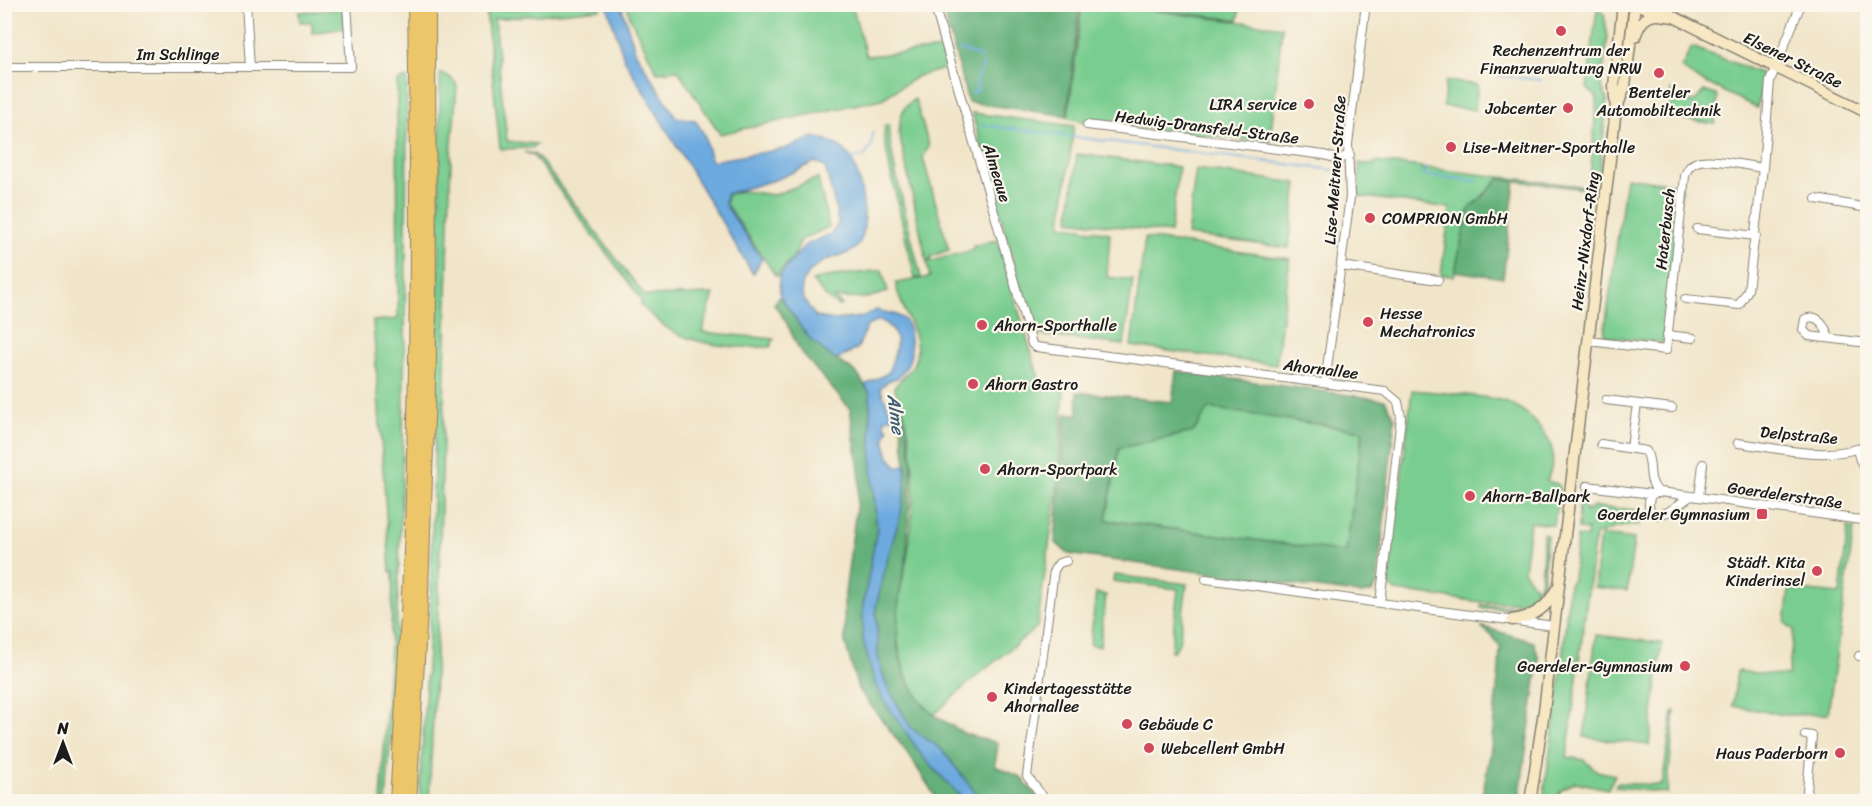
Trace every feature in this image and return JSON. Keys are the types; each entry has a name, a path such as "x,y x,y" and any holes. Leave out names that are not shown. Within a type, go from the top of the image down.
{"highway":[{"path":"409,801 429,359 423,68 415,4"},
{"path":"397,801 415,434 423,68 428,4"}],"main road":[{"name":"Heinz-Nixdorf-Ring","path":"1530,801 1554,626 1616,109 1614,86 1623,4"},
{"name":"Heinz-Nixdorf-Ring","path":"1616,109 1625,86 1636,4"},
{"name":"Elsener Straße","path":"1636,4 1665,11 1868,113"},
{"path":"1629,49 1640,23 1665,11"},
{"path":"1512,620 1535,614 1550,602 1558,587"}],"street":[{"path":"250,67 246,5 251,4"},
{"name":"Im Schlinge","path":"4,67 351,67 347,4"},
{"name":"Almeaue","path":"934,4 1029,336 1036,347"},
{"name":"Lise-Meitner-Straße","path":"1325,383 1350,197 1346,156 1366,4"},
{"path":"1685,298 1739,305 1748,291 1756,236 1770,81 1801,4"},
{"name":"Hedwig-Dransfeld-Straße","path":"1087,125 1346,156"},
{"name":"Haterbusch","path":"1667,335 1687,169 1703,160 1763,168"},
{"path":"1816,199 1868,208"},
{"name":"Haterbusch","path":"1697,229 1756,236"},
{"name":"Lise-Meitner-Straße","path":"1341,266 1438,280"},
{"path":"1588,341 1666,350 1667,335 1693,338"},
{"path":"1829,338 1868,343"},
{"name":"Ahornallee","path":"1036,347 1383,390 1395,398 1400,409 1380,603"},
{"path":"1606,400 1672,408"},
{"path":"1631,448 1637,404"},
{"name":"Delpstraße","path":"1738,443 1824,454 1857,450 1868,445"},
{"path":"1601,444 1641,449 1647,453 1650,482 1656,494 1650,499 1649,507 1651,512 1658,515 1695,497 1703,464"},
{"name":"Delpstraße","path":"1857,450 1868,474"},
{"name":"Goerdelerstraße","path":"1587,486 1695,497 1868,521"},
{"path":"1047,801 1028,776 1054,570 1059,563 1066,561"},
{"path":"1206,579 1554,626"},
{"path":"1805,735 1812,735 1806,801"}],"green space":[{"path":"560,4 600,5 600,9 494,19 507,141 537,144 532,148 500,149 486,11"},
{"path":"1240,4 1238,20 1121,5"},
{"path":"627,5 852,5 866,56 943,49 947,62 945,69 918,76 882,99 720,134 678,70 657,72 630,18"},
{"path":"942,5 1080,5 1067,116 968,102"},
{"path":"1082,5 1109,5 1282,27 1270,143 1068,118"},
{"path":"343,9 344,28 312,33 312,22 300,22 299,12"},
{"path":"1597,9 1604,14 1608,38 1601,84 1607,99 1599,181 1590,178 1597,98 1587,88"},
{"path":"1692,47 1765,75 1757,108 1696,78 1681,68"},
{"path":"440,73 450,77 457,86 451,155 438,616 429,801 419,802 430,616 439,272"},
{"path":"407,78 405,349 397,621 386,801 381,802 393,572 390,572 373,321 398,319 397,81"},
{"path":"1446,81 1478,85 1475,110 1443,106"},
{"path":"1671,91 1684,102 1695,101 1704,91 1718,96 1715,124 1660,116 1673,102"},
{"name":"Ahorn-Sportpark","path":"915,99 929,146 923,158 949,250 932,256 928,262 973,250 973,246 997,240 1042,388 1064,390 1057,491 1037,627 965,686 934,715 922,703 906,676 901,661 897,630 899,598 910,532 913,469 907,427 894,387 913,365 917,345 896,283 930,277 899,133 902,113"},
{"path":"972,113 1074,126 1061,225 1110,233 1107,277 1133,280 1124,345 1034,334"},
{"path":"885,125 889,125 895,170 921,278 915,278 890,170 884,137"},
{"path":"524,152 534,154 542,162 645,296 714,294 702,332 774,339 770,347 735,347 712,344 678,334 663,325 641,306 641,299 533,155"},
{"path":"1077,154 1179,167 1170,233 1069,220"},
{"path":"1375,162 1422,167 1422,170 1427,168 1596,188 1596,190 1499,179 1468,211 1454,276 1441,275 1450,208 1358,196 1359,163 1374,165"},
{"path":"1196,169 1297,183 1289,248 1187,235"},
{"path":"1626,177 1682,185 1663,343 1604,336"},
{"path":"818,178 829,227 801,240 794,256 776,276 726,204 727,195 742,191 774,195"},
{"path":"1499,179 1515,181 1503,278 1455,271 1468,211"},
{"path":"1145,238 1290,259 1276,365 1131,346"},
{"path":"882,270 888,292 867,298 834,298 842,305 838,306 825,296 812,281 826,277"},
{"path":"780,296 812,341 856,372 870,393 872,470 877,529 863,606 863,640 876,687 923,757 957,792 960,801 938,801 909,755 858,689 845,642 844,601 860,478 850,409 800,351 785,320 774,304"},
{"path":"1176,371 1385,400 1395,418 1377,585 1372,592 1362,594 1068,554 1055,542 1065,414 1078,414 1077,392 1172,402","holes":["1209,408 1363,431 1346,552 1106,520 1119,448 1193,432"]},
{"name":"Ahorn-Ballpark","path":"1412,390 1500,400 1526,413 1547,437 1553,457 1547,481 1558,484 1560,493 1553,525 1530,522 1524,571 1536,586 1533,595 1522,602 1481,602 1396,591 1388,585"},
{"path":"902,405 912,459 907,552 899,598 897,643 905,677 924,706 934,715 965,734 998,743 995,766 1021,777 1041,801 982,801 941,749 911,728 886,684 878,657 876,606 905,489 906,464 900,418"},
{"path":"1209,408 1363,431 1346,552 1106,520 1119,448 1193,432"},
{"path":"1580,484 1583,485 1585,512 1594,507 1636,510 1641,515 1640,524 1618,527 1595,535 1567,757 1584,760 1597,771 1615,775 1608,789 1575,782 1560,791 1558,801 1543,801 1561,672 1569,584 1573,580 1577,536 1587,537 1588,530 1578,529"},
{"path":"1848,527 1854,528 1828,714 1785,715 1733,706 1737,671 1788,676 1794,630 1785,623 1789,589 1840,594"},
{"path":"1543,534 1547,535 1541,600 1527,609 1481,608 1481,605 1520,605 1532,600 1537,593 1542,574"},
{"path":"1600,535 1634,539 1627,591 1594,587"},
{"path":"1114,575 1187,584 1179,643 1174,651 1171,651 1178,589 1113,581"},
{"path":"1096,593 1106,595 1100,646 1090,645"},
{"path":"1480,626 1534,642 1539,659 1519,801 1481,801 1491,749 1500,647"},
{"path":"1596,635 1662,643 1649,745 1584,737"},
{"path":"1675,711 1667,793 1615,787 1617,783 1662,785"},
{"path":"1302,796 1430,801 1304,802"}],"water":[{"name":"Alme","path":"607,5 621,5 636,53 676,117 695,120 704,134 711,161 784,149 814,137 840,147 852,161 864,210 863,234 860,242 851,252 824,261 814,268 803,282 802,293 816,317 835,320 862,317 876,310 897,315 904,319 909,328 911,355 907,366 899,377 888,381 880,388 890,410 897,412 898,416 885,419 885,427 889,428 885,443 889,457 898,467 906,464 901,513 876,606 878,657 886,684 911,728 941,749 982,801 965,801 923,757 876,687 863,640 863,606 877,529 872,470 870,393 865,385 888,373 896,350 896,343 892,330 879,320 867,326 858,348 836,360 812,341 780,296 779,276 805,245 831,234 838,224 825,167 815,162 778,179 726,194 725,204 762,259 753,274 624,59"}],"waterway":[{"path":"959,51 963,50 982,58"},
{"path":"972,93 977,91 977,77 984,63"},
{"path":"1497,75 1541,80"},
{"path":"982,125 1340,171"},
{"path":"850,159 864,157 871,147 873,132"},
{"path":"1425,168 1424,175 1477,181"}],"place":[{"name":"Rechenzentrum der Finanzverwaltung NRW","path":"1561,31"},
{"name":"Benteler Automobiltechnik","path":"1659,73"},
{"name":"LIRA service","path":"1309,104"},
{"name":"Jobcenter","path":"1568,108"},
{"name":"Lise-Meitner-Sporthalle","path":"1451,147"},
{"name":"COMPRION GmbH","path":"1370,218"},
{"name":"Hesse Mechatronics","path":"1368,322"},
{"name":"Ahorn-Sporthalle","path":"982,325"},
{"name":"Ahorn Gastro","path":"973,384"},
{"name":"Ahorn-Sportpark","path":"985,469"},
{"name":"Ahorn-Ballpark","path":"1470,496"},
{"name":"Goerdeler Gymnasium","path":"1762,514"},
{"name":"Städt. Kita Kinderinsel","path":"1817,571"},
{"name":"Goerdeler-Gymnasium","path":"1685,666"},
{"name":"Kindertagesstätte Ahornallee","path":"992,697"},
{"name":"Gebäude C","path":"1127,724"},
{"name":"Webcellent GmbH","path":"1149,748"},
{"name":"Haus Paderborn","path":"1840,753"}]}
